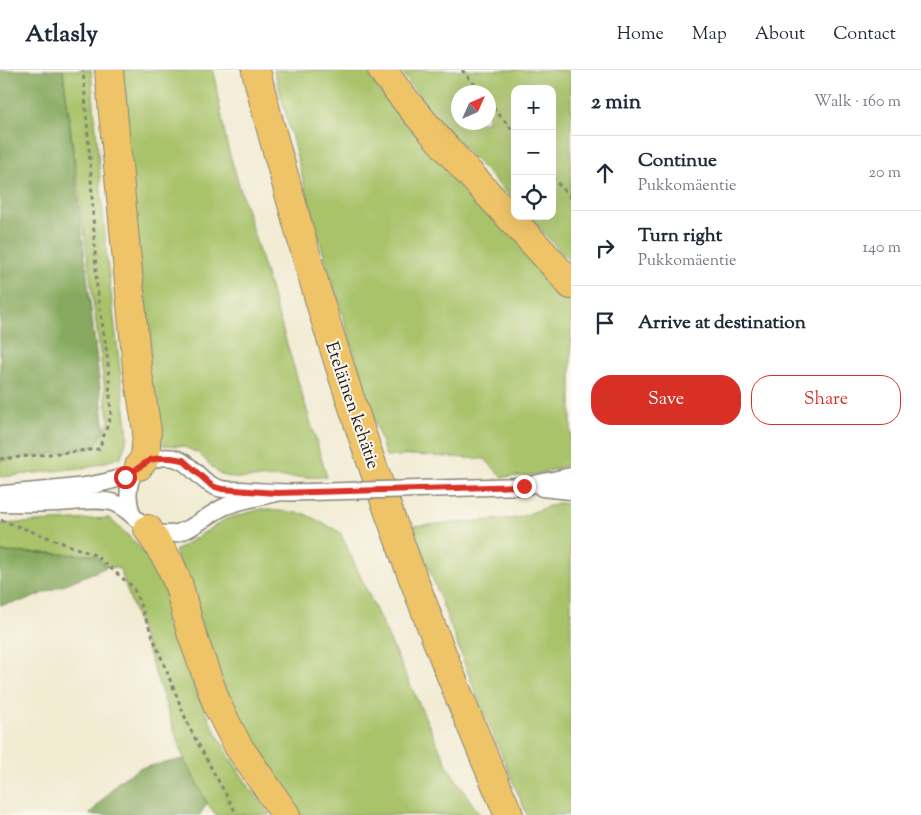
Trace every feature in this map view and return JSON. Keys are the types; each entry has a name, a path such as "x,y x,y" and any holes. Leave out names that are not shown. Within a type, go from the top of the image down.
{"highway":[{"path":"108,70 137,367 147,431 145,458 137,468"},
{"name":"Eteläinen kehätie","path":"256,70 315,288 346,386 423,607 509,815"},
{"path":"382,70 463,167 571,284"},
{"path":"140,522 170,564 176,578 192,632 218,706 238,746 286,815"}],"street":[{"path":"0,495 111,481 125,477 150,460 159,458 183,460 207,482 222,489 277,493 524,486 571,491"},
{"path":"137,468 128,492 128,503 140,522"},
{"path":"524,486 571,476"},
{"path":"0,503 52,504 104,501 116,504 158,534 169,534 182,532 224,507 243,500 277,493"}],"path":[{"path":"0,459 99,449 111,416 108,362 97,288 83,70"},
{"path":"462,70 475,85"},
{"path":"496,111 512,130"},
{"path":"556,181 571,198"},
{"path":"0,520 95,555 133,587 189,727 236,815"}],"green space":[{"path":"0,70 63,70 105,430 92,448 0,461"},
{"path":"63,70 91,70 107,260 128,436 121,457 90,467 0,477 0,456 92,448 109,422"},
{"path":"120,70 213,70 227,145 327,477 232,478 218,473 198,453 182,446 158,445 147,368"},
{"path":"274,70 368,70 379,86 554,279 571,304 571,464 535,475 502,477 485,459 411,455 386,457 316,229"},
{"path":"400,70 571,70 571,263 532,220 556,220 556,85 511,85 511,198 430,111"},
{"path":"558,503 571,504 571,815 527,815 476,694 413,526 517,518"},
{"path":"261,509 305,514 340,532 449,769 480,815 299,815 238,726 175,551 226,519"},
{"path":"109,518 140,548 151,561 161,579 170,603 187,665 203,705 233,762 270,815 216,815 207,803 184,759 120,569 54,553 0,552 0,524"},
{"path":"0,552 95,555 107,567 27,600 0,605"},
{"path":"184,759 207,803 200,815 89,815 119,781 140,768"}],"route":[{"path":"125,477 150,460 171,458 183,460 212,486 222,489 277,493 524,486"}]}
